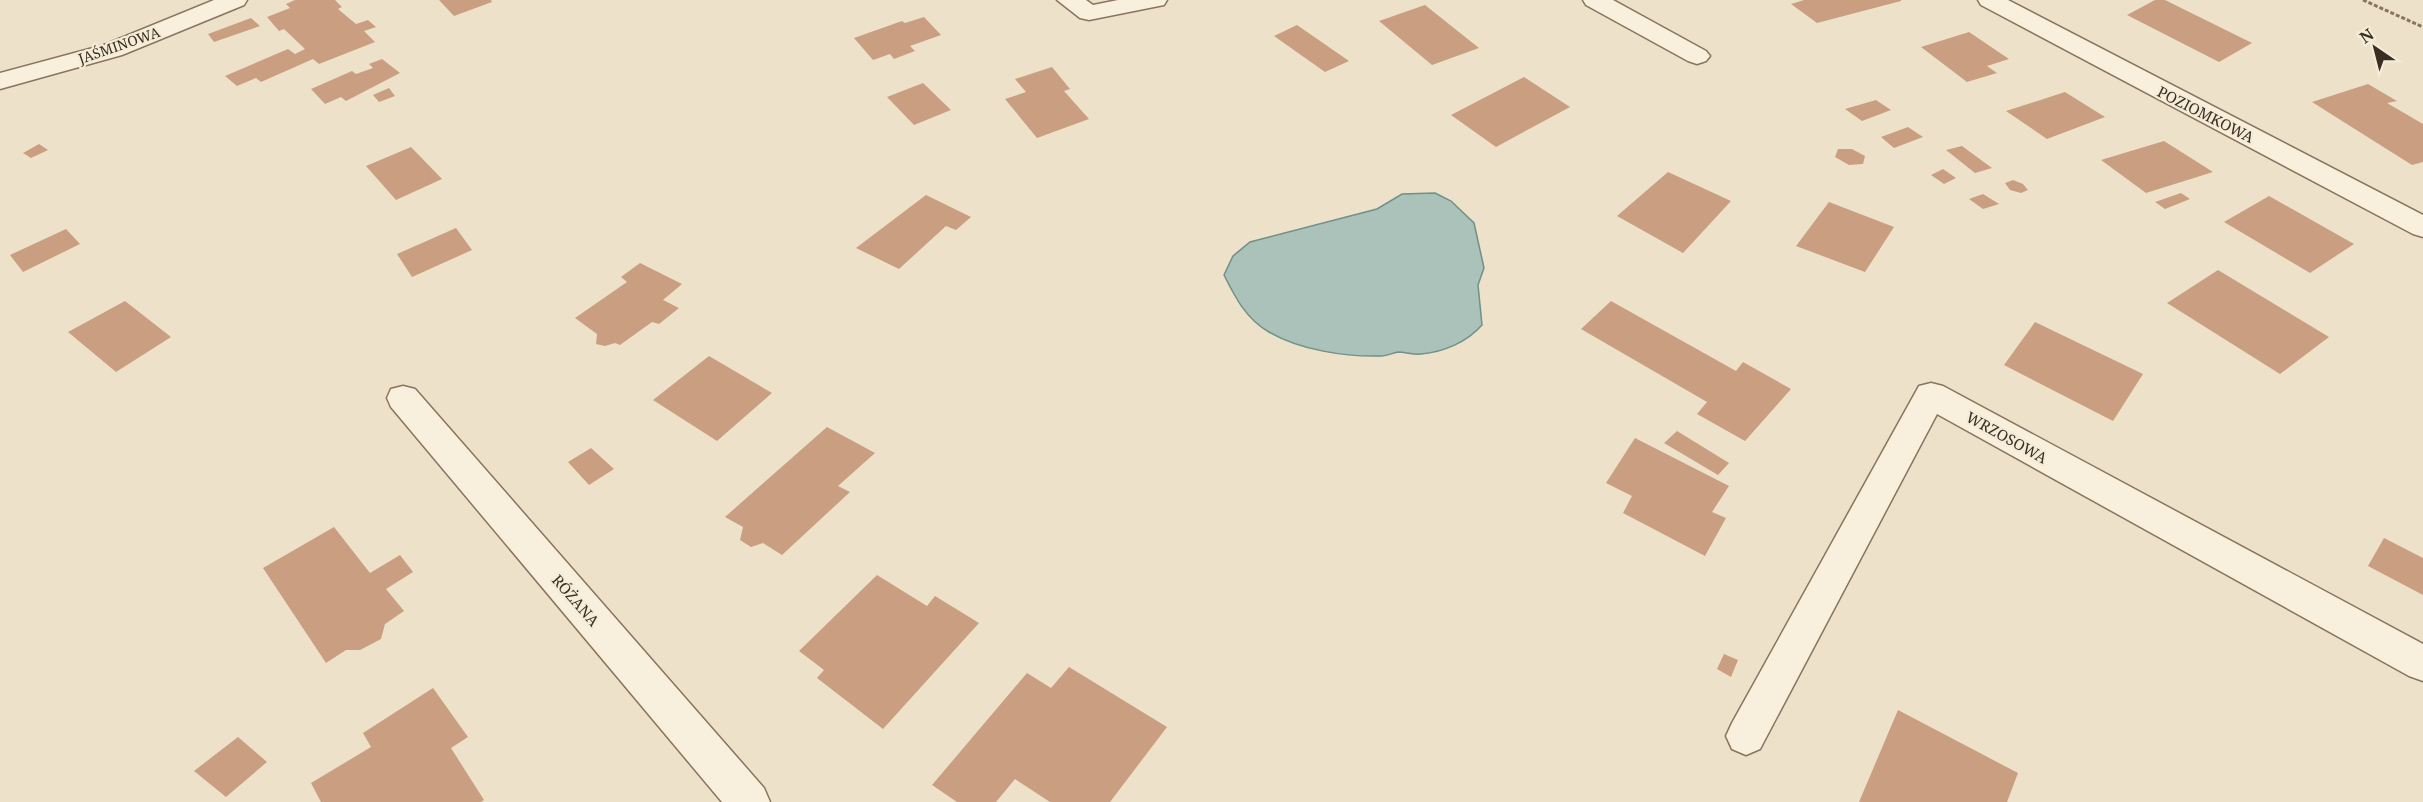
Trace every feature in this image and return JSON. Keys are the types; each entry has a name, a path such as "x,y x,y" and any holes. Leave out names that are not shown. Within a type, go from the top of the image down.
{"street":[{"name":"JAŚMINOWA","path":"0,81 113,50 235,0"},
{"path":"1069,0 1089,13 1155,0"},
{"path":"1595,0 1697,56"},
{"name":"POZIOMKOWA","path":"1989,0 2423,227"},
{"name":"WRZOSOWA","path":"1746,736 1931,395 2423,664"},
{"name":"RÓŻANA","path":"403,398 749,802"}],"path":[{"path":"2363,0 2423,27"}],"water":[{"path":"1435,193 1451,201 1474,223 1484,268 1478,285 1482,325 1462,341 1446,348 1421,354 1398,352 1383,356 1367,356 1338,354 1309,348 1281,338 1254,321 1237,299 1224,275 1233,256 1250,242 1377,209 1402,194"}],"building":[{"path":"295,0 335,0 342,7 338,9 356,24 368,20 376,27 364,31 375,42 319,64 313,59 261,82 256,78 237,86 225,76 288,49 295,54 305,49 284,29 279,31 267,17 290,8 286,4"},
{"path":"439,0 491,0 492,2 454,16"},
{"path":"1804,0 1901,1 1817,23 1791,4"},
{"path":"2155,0 2165,0 2252,43 2219,62 2127,15"},
{"path":"1425,5 1479,48 1432,65 1379,21"},
{"path":"924,17 941,35 910,46 915,51 894,59 890,54 873,60 854,38 902,21 905,23"},
{"path":"251,18 260,26 214,42 208,34"},
{"path":"1297,25 1349,61 1325,72 1274,36"},
{"path":"1969,32 2009,59 1987,66 1997,73 1967,82 1921,47"},
{"path":"382,59 400,73 346,101 341,97 325,104 311,89 352,71 356,74 373,68 369,64"},
{"path":"1052,67 1070,89 1064,91 1089,119 1037,138 1005,99 1026,92 1015,79"},
{"path":"1524,77 1570,107 1496,147 1451,115"},
{"path":"923,83 951,110 914,125 887,97"},
{"path":"2368,84 2397,101 2387,103 2423,124 2423,162 2412,165 2312,102"},
{"path":"389,88 395,96 379,102 373,95"},
{"path":"2065,92 2105,117 2047,139 2006,111"},
{"path":"1876,100 1891,110 1862,121 1845,109"},
{"path":"1908,127 1923,137 1894,148 1881,137"},
{"path":"2164,141 2213,172 2146,193 2101,160"},
{"path":"39,144 48,150 31,158 23,153"},
{"path":"1962,146 1992,168 1975,173 1946,150"},
{"path":"411,147 442,179 396,200 366,166"},
{"path":"1838,149 1852,149 1865,156 1863,164 1849,165 1835,157"},
{"path":"1943,169 1956,178 1944,184 1931,175"},
{"path":"1668,172 1731,201 1683,253 1617,216"},
{"path":"2013,180 2023,184 2028,190 2021,193 2010,190 2005,183"},
{"path":"2181,193 2190,199 2165,209 2155,202"},
{"path":"1983,194 1999,204 1983,209 1969,199"},
{"path":"926,195 971,217 956,230 946,226 899,269 856,248"},
{"path":"2269,196 2354,244 2310,273 2224,222"},
{"path":"1829,202 1894,227 1865,272 1796,246"},
{"path":"456,228 472,250 412,277 397,254"},
{"path":"66,229 80,244 23,272 10,255"},
{"path":"640,263 682,284 663,300 679,308 659,324 652,322 620,345 596,344 597,334 575,318 627,282 621,277"},
{"path":"2218,270 2329,337 2280,374 2167,303"},
{"path":"125,301 171,337 116,372 68,332"},
{"path":"1611,301 1736,371 1743,362 1791,389 1745,441 1697,414 1707,402 1581,329"},
{"path":"2035,322 2143,374 2113,421 2004,365"},
{"path":"709,356 772,393 717,441 653,400"},
{"path":"827,427 875,453 838,486 850,492 782,555 763,543 751,547 740,540 743,527 725,517"},
{"path":"1677,431 1729,463 1718,475 1664,443"},
{"path":"1635,438 1729,486 1712,512 1726,518 1705,556 1623,513 1632,496 1606,483"},
{"path":"591,448 614,469 589,485 568,462"},
{"path":"334,527 370,573 400,555 413,572 386,589 404,611 385,624 381,639 360,650 346,650 326,663 263,568"},
{"path":"2384,538 2423,558 2423,595 2368,566"},
{"path":"877,575 927,606 935,596 979,623 883,729 817,678 824,670 799,651"},
{"path":"1724,654 1738,660 1731,677 1717,669"},
{"path":"1069,667 1167,727 1110,802 1050,802 1015,779 996,802 957,802 932,785 1027,673 1051,688"},
{"path":"433,688 468,737 451,748 484,800 481,802 321,802 311,783 371,747 363,733"},
{"path":"1898,710 2018,773 2007,802 1859,802"},
{"path":"238,737 267,762 226,797 194,771"}]}
